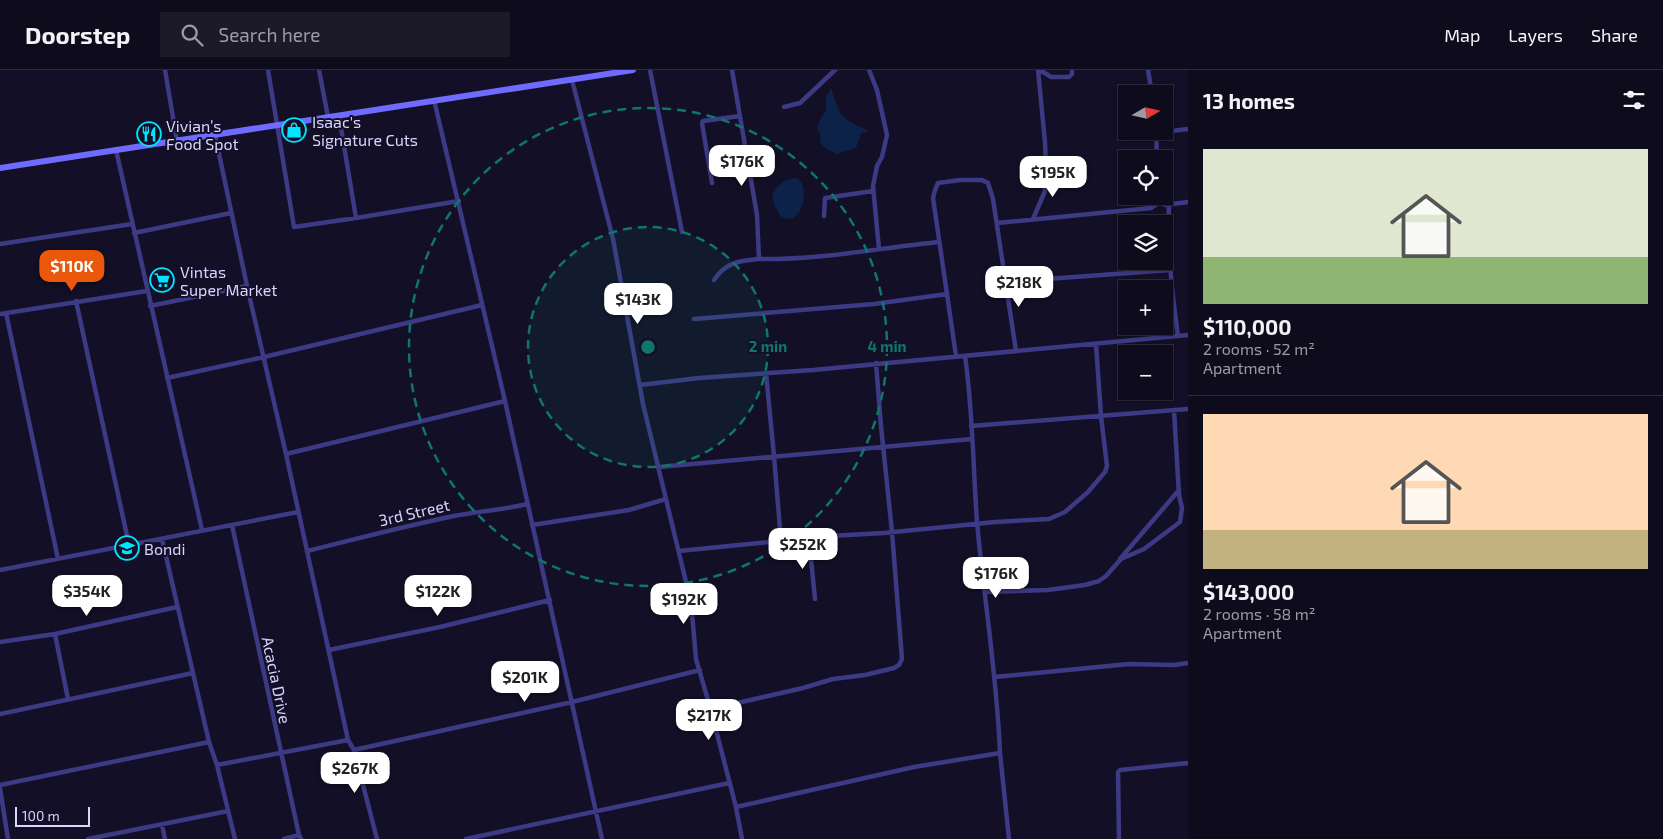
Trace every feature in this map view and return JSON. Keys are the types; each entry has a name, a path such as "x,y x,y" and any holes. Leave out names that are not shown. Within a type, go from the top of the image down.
{"street":[{"path":"165,70 178,141"},
{"path":"268,70 294,227 459,201"},
{"path":"319,70 328,117"},
{"path":"0,168 572,80 616,71 633,70"},
{"path":"650,70 682,232"},
{"path":"732,70 757,215 759,260"},
{"path":"784,107 800,104 835,70"},
{"path":"869,70 877,90 887,135 882,157 877,166 873,191 879,249"},
{"path":"1039,70 1051,77 1069,77 1072,74 1072,70"},
{"path":"1033,219 1045,191 1046,171 1039,70"},
{"path":"1148,70 1150,85"},
{"path":"572,80 613,239 640,385 692,613 696,659 736,807 742,839"},
{"path":"434,100 505,401 602,839"},
{"path":"339,116 356,218"},
{"path":"712,183 702,123 703,121 740,116"},
{"path":"1173,130 1188,129"},
{"path":"215,135 247,286 330,650 348,740 354,750 378,839"},
{"path":"116,150 202,530"},
{"path":"956,356 933,198 934,190 938,183 986,181 991,193 997,223 1016,350"},
{"path":"824,216 824,202 827,197 873,191"},
{"path":"1173,204 1188,202"},
{"path":"997,223 1151,208 1156,205"},
{"path":"1168,205 1168,215"},
{"path":"134,233 231,213"},
{"path":"0,244 132,224"},
{"path":"714,280 726,265 747,260 833,256 939,242"},
{"path":"1006,282 1170,270 1178,336"},
{"path":"150,306 247,286"},
{"path":"0,314 147,291"},
{"path":"694,319 874,304 947,294"},
{"path":"76,301 129,545"},
{"path":"167,378 482,305"},
{"path":"6,313 58,559"},
{"path":"640,385 699,378 1188,335"},
{"path":"679,551 1049,519 1065,512 1088,492 1105,472 1107,466 1096,344"},
{"path":"965,356 978,524 995,677 1000,753 1009,839"},
{"path":"710,707 733,704 833,679 864,675 894,668 899,665 902,659 876,363"},
{"path":"766,373 781,541"},
{"path":"286,454 505,401"},
{"path":"971,426 1188,409"},
{"path":"1118,561 1144,549 1180,522 1182,508 1179,490 1174,410"},
{"path":"659,467 972,439"},
{"path":"986,592 1048,590 1085,585 1099,581 1106,576 1179,490"},
{"path":"532,525 629,510 666,499"},
{"name":"3rd Street","path":"307,551 398,527 462,514 527,504"},
{"path":"0,570 298,512"},
{"name":"Acacia Drive","path":"232,525 280,753 300,837"},
{"path":"162,539 209,742 217,766 235,839"},
{"path":"809,539 815,599"},
{"path":"330,650 422,631 550,600"},
{"path":"0,642 55,634 177,607"},
{"path":"55,634 68,699"},
{"path":"995,677 1129,664 1188,663"},
{"path":"354,750 572,702 700,670"},
{"path":"0,714 193,673"},
{"path":"217,766 348,740"},
{"path":"8,839 0,786 209,742"},
{"path":"736,807 914,767 1000,753"},
{"path":"1119,839 1116,775 1118,772 1120,770 1188,763"},
{"path":"466,839 729,783"},
{"path":"91,839 228,811"},
{"path":"162,825 164,839"},
{"path":"284,839 300,837"}],"water":[{"path":"831,88 838,109 844,117 848,121 869,131 861,133 856,148 837,154 828,150 820,143 821,136 817,128 826,110 826,97"},
{"path":"797,178 803,186 804,199 797,215 787,219 781,217 772,196 782,183 789,179"}],"place":[{"name":"Isaac's Signature Cuts","path":"294,130"},
{"name":"Vivian’s Food Spot","path":"149,134"},
{"name":"Vintas Super Market","path":"162,280"},
{"name":"Bondi","path":"127,548"}]}
